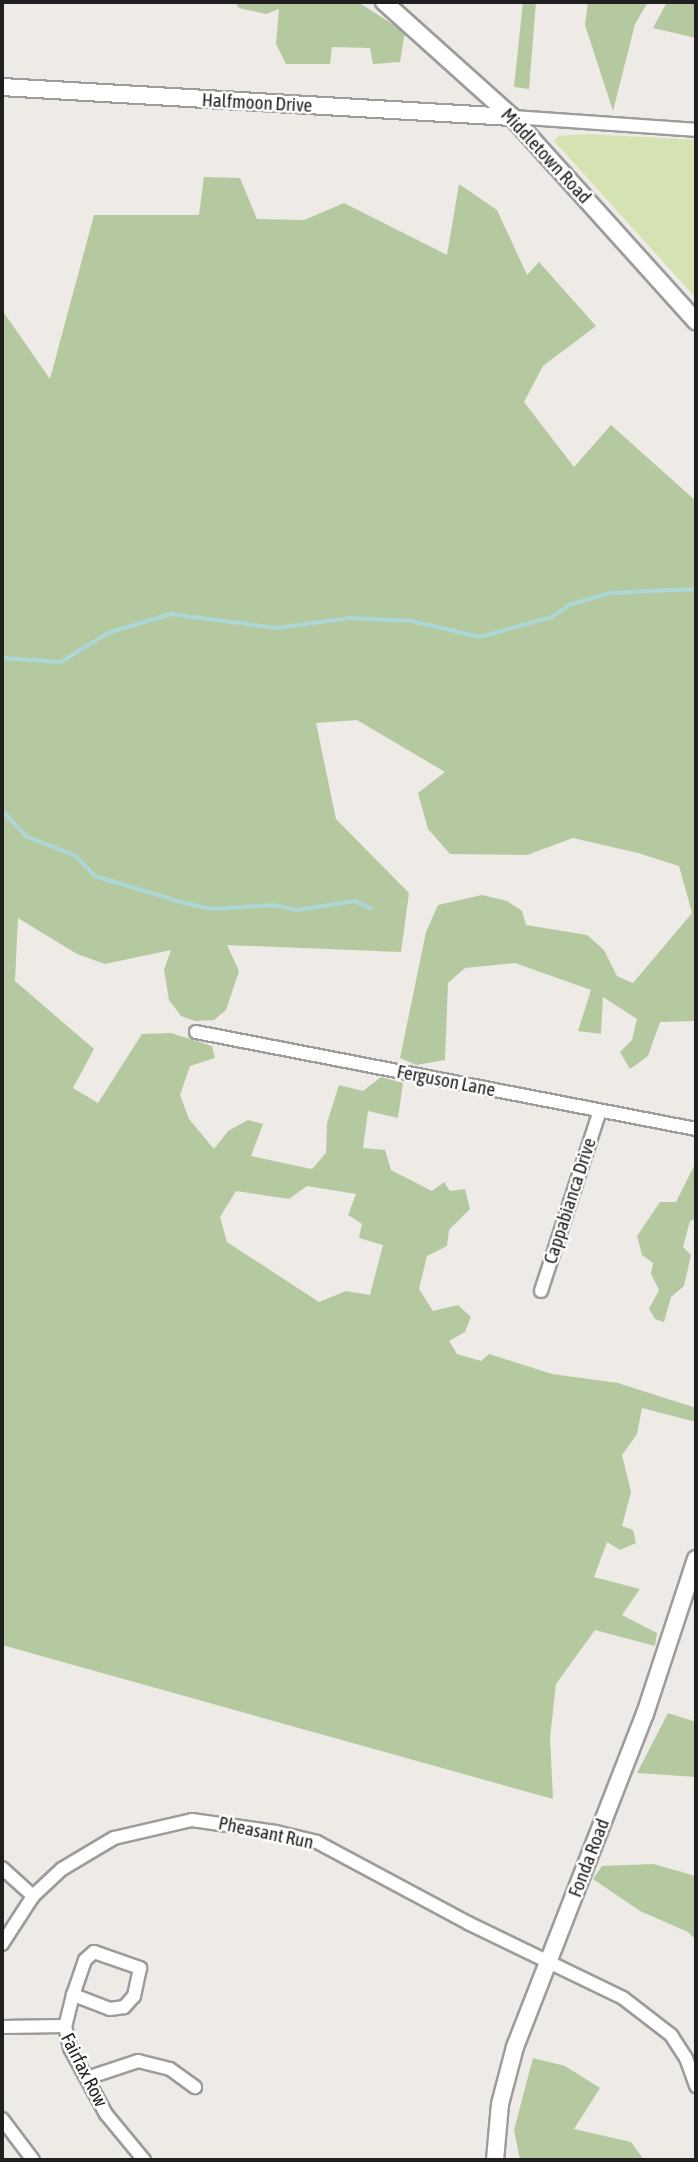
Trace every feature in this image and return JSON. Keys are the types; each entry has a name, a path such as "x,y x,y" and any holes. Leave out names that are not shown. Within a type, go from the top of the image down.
{"street":[{"name":"Middletown Road","path":"384,2 512,117 696,321"},
{"name":"Halfmoon Drive","path":"2,87 512,117"},
{"path":"512,117 696,130"},
{"name":"Ferguson Lane","path":"196,1032 696,1129"},
{"name":"Cappabianca Drive","path":"541,1291 600,1111"},
{"name":"Fonda Road","path":"495,2160 500,2104 515,2047 645,1714 696,1559"},
{"name":"Pheasant Run","path":"2,1944 33,1896 62,1870 114,1838 164,1823 220,1822 317,1843 644,2012 691,2056 696,2086"},
{"path":"2,1868 33,1896"},
{"path":"65,2026 73,1995 85,1960 94,1952 134,1962 140,1968 134,1996 124,2007 110,2008 73,1995"},
{"name":"Fairfax Row","path":"2,2027 65,2026 71,2048 106,2114 144,2160"},
{"path":"87,2078 138,2061 170,2069 195,2087"},
{"path":"2,2119 33,2160"}],"green space":[{"path":"235,2 358,2 405,32 400,62 373,64 370,48 332,47 330,64 286,64 276,44 279,9 266,14 239,8"},
{"path":"523,2 536,2 529,89 514,87"},
{"path":"588,2 648,2 635,24 613,111 585,25"},
{"path":"667,2 696,2 696,38 653,28"},
{"path":"587,134 696,140 696,298 554,141 558,136"},
{"path":"204,177 240,178 257,219 304,220 344,203 447,255 459,184 497,210 527,275 539,262 596,326 543,366 524,402 574,467 611,425 696,501 696,1021 660,1022 648,1056 630,1069 620,1052 632,1040 637,1019 603,997 601,1034 578,1031 591,990 515,963 465,968 448,983 445,1060 416,1065 400,1058 426,932 438,905 482,895 507,901 522,911 526,925 587,935 604,950 617,976 633,983 692,913 679,866 638,853 573,838 527,855 450,854 428,829 418,793 445,772 357,720 316,723 336,819 409,893 401,952 227,945 239,971 226,1010 214,1020 195,1021 181,1016 169,1000 164,970 171,950 105,964 77,954 18,918 15,981 94,1049 73,1088 98,1103 142,1034 171,1033 212,1046 215,1058 190,1066 180,1095 189,1119 214,1149 228,1131 248,1120 263,1124 251,1156 312,1169 326,1153 327,1123 339,1085 363,1091 381,1077 403,1083 398,1118 368,1111 363,1148 385,1150 391,1170 432,1191 444,1182 450,1191 465,1189 470,1209 449,1230 447,1246 427,1256 419,1289 433,1311 458,1305 471,1317 465,1332 449,1341 457,1354 481,1361 489,1354 552,1374 618,1383 696,1408 696,1422 642,1408 637,1434 622,1455 631,1492 622,1526 633,1530 636,1543 620,1550 607,1542 594,1577 640,1589 622,1615 657,1633 655,1646 595,1630 556,1684 550,1738 553,1799 2,1645 2,310 50,379 94,215 199,215","holes":["307,1186 356,1194 348,1215 362,1224 359,1238 383,1245 370,1295 346,1291 319,1302 227,1242 220,1217 236,1191 289,1199"]},
{"path":"696,1162 696,1219 690,1221 683,1247 691,1255 684,1286 671,1297 664,1322 655,1319 649,1309 659,1290 651,1274 653,1263 642,1255 637,1236 660,1202 676,1202"},
{"path":"668,1713 696,1722 696,1777 637,1773"},
{"path":"653,1864 696,1876 696,1940 688,1932 640,1911 593,1879 602,1866"},
{"path":"533,2058 565,2066 600,2088 574,2129 631,2142 644,2160 520,2160 514,2130"}],"waterway":[{"path":"2,658 61,662 108,633 171,614 277,628 350,618 412,621 480,637 552,617 569,605 610,593 696,589"},
{"path":"2,810 26,836 76,856 95,876 181,902 212,909 274,905 297,910 356,901 371,908"}]}
